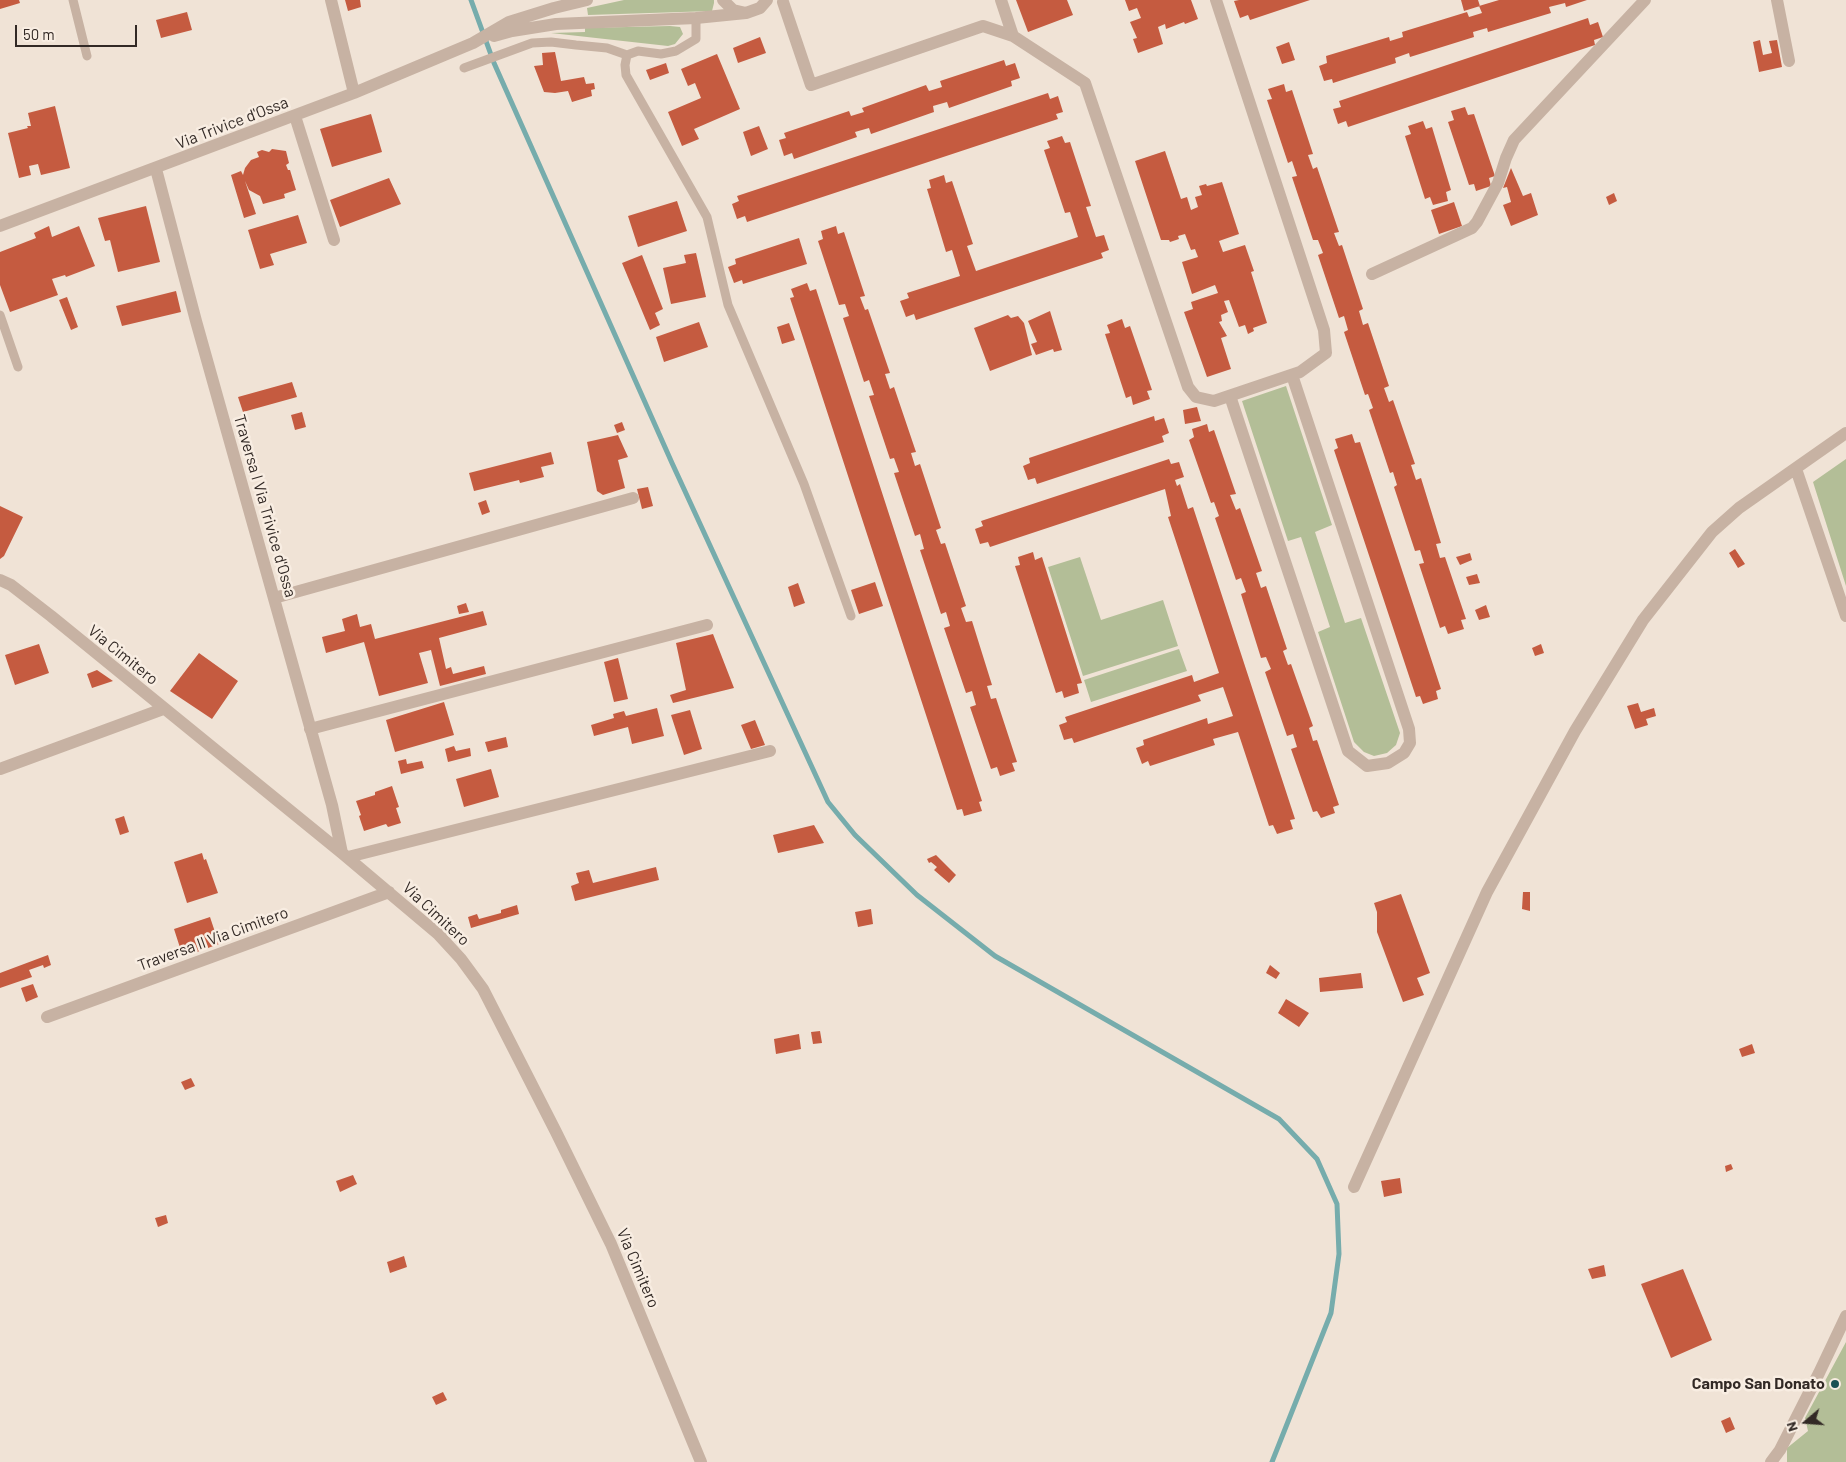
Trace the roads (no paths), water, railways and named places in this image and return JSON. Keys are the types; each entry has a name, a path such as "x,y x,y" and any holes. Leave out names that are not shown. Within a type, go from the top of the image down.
{"street":[{"path":"331,0 354,93"},
{"path":"511,27 554,8 588,0"},
{"path":"723,0 733,10 750,12 764,4 767,0"},
{"path":"1001,0 1012,36"},
{"path":"511,27 582,22 696,18 750,12 786,1 811,85 983,26 1012,36 1085,83 1188,387 1196,397 1214,401 1300,372 1326,353 1324,330 1216,0"},
{"path":"1372,274 1472,228 1498,183 1514,140 1645,0"},
{"path":"1777,0 1789,61"},
{"name":"Via Trivice d'Ossa","path":"0,226 156,169 354,93 511,27"},
{"path":"294,116 334,240"},
{"name":"Traversa I Via Trivice d'Ossa","path":"156,169 196,321 345,855"},
{"path":"1230,396 1348,751 1367,766 1388,763 1404,754 1410,743 1409,729 1292,375"},
{"path":"1354,1187 1486,892 1575,731 1643,620 1712,532 1739,508 1846,433"},
{"path":"1796,469 1846,616"},
{"path":"274,598 633,498"},
{"name":"Via Cimitero","path":"0,580 51,616 390,892 438,934 461,960 483,989 611,1244 701,1462"},
{"path":"310,728 708,625"},
{"path":"0,769 163,709"},
{"path":"345,855 770,751"},
{"name":"Traversa II Via Cimitero","path":"47,1017 390,892"},
{"path":"1771,1462 1780,1450 1820,1373 1846,1316"}],"lane":[{"path":"73,0 87,56"},
{"path":"464,68 532,44 551,42 607,48 627,55 638,51 661,54 676,52 696,39 696,18"},
{"path":"627,55 626,75 707,217 728,305 804,484 851,616"},
{"path":"0,315 18,367"}],"waterway":[{"path":"471,0 494,63 672,463 828,802 855,835 917,895 995,956 1279,1119 1317,1159 1337,1204 1339,1254 1331,1313 1272,1462"}],"place":[{"name":"Campo San Donato","path":"1835,1384"}]}
